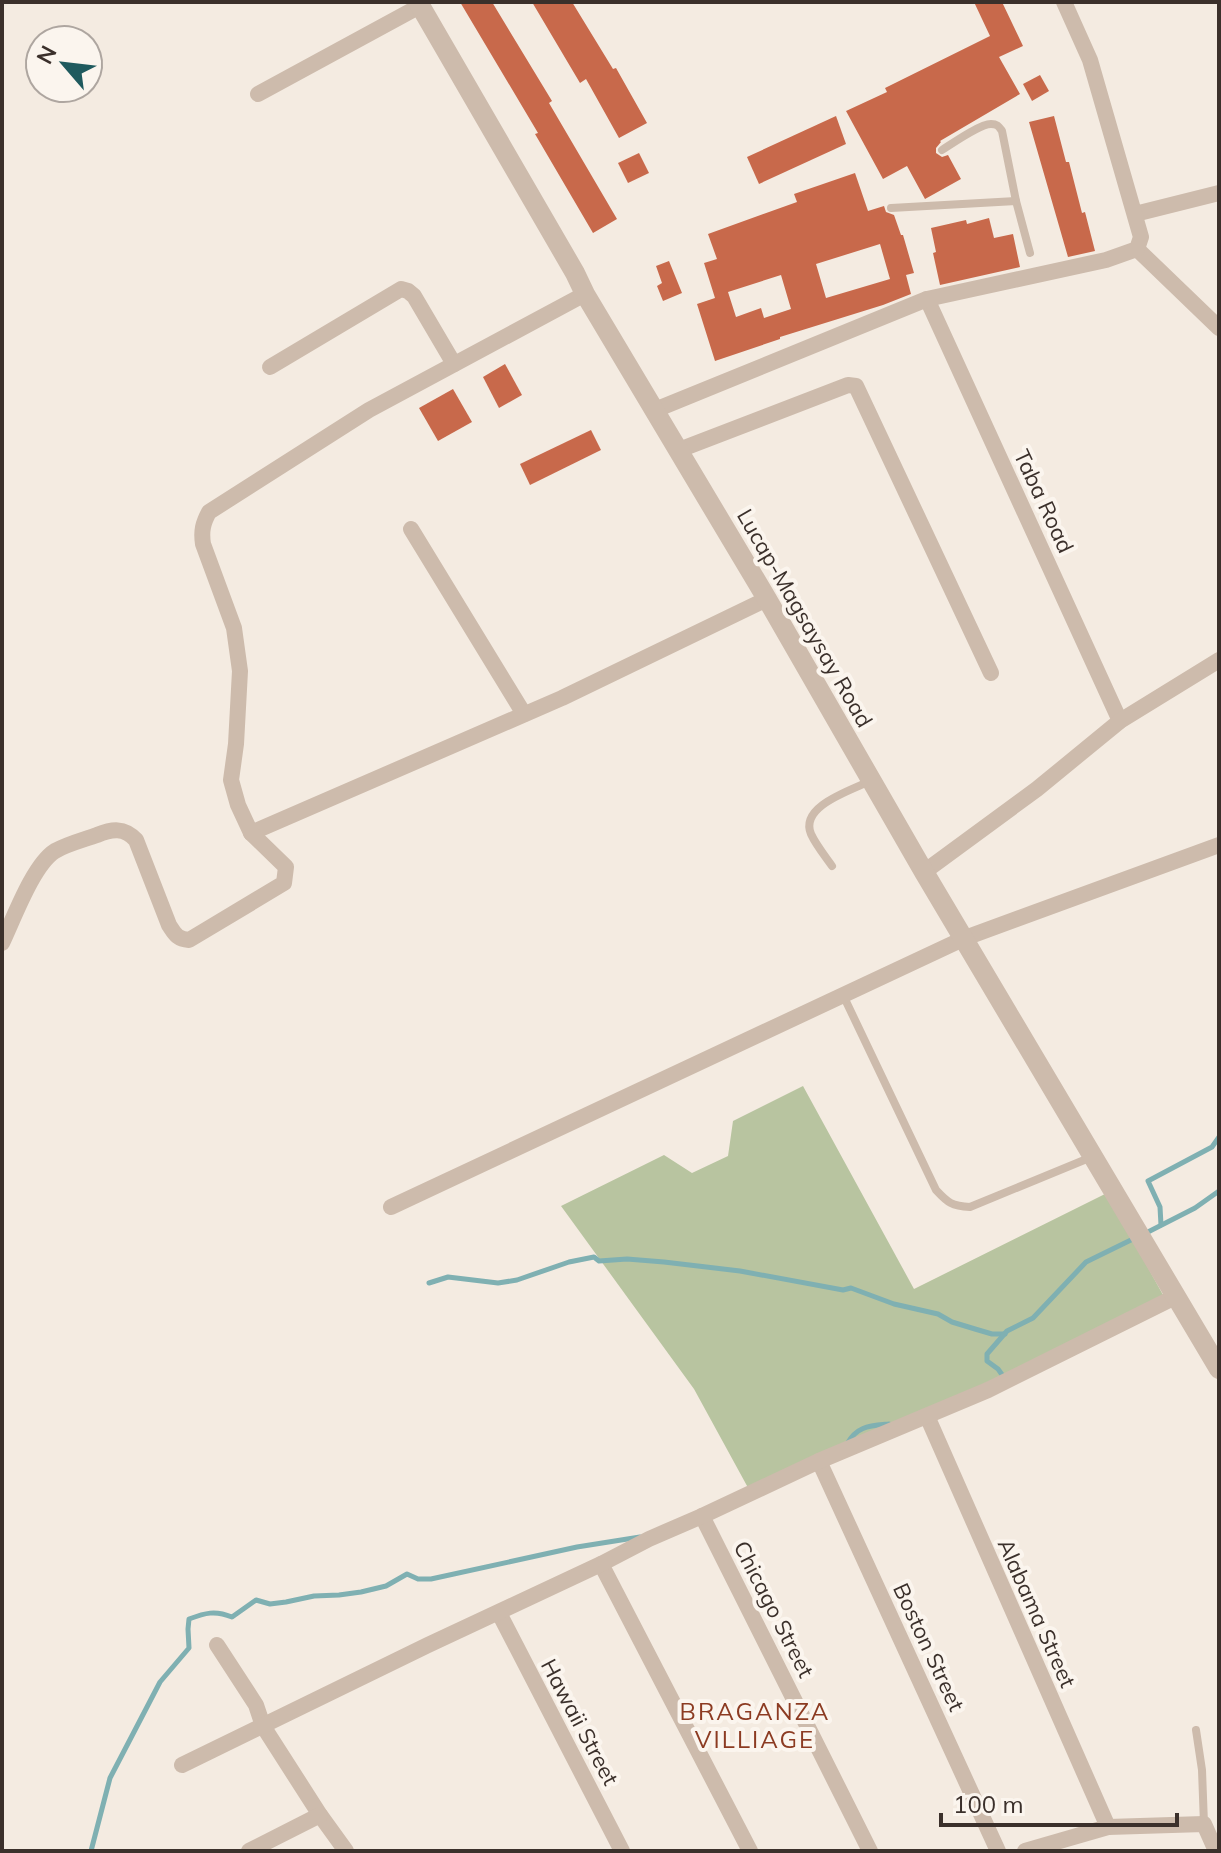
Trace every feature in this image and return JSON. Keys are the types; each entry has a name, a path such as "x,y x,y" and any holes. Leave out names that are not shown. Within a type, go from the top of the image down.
{"street":[{"path":"1064,2 1090,60 1141,237 1137,249"},
{"path":"258,94 419,4"},
{"name":"Lucap-Magsaysay Road","path":"419,4 585,294 1219,1369"},
{"path":"1135,214 1219,193"},
{"path":"655,410 927,299 1106,260 1137,249"},
{"path":"1137,249 1219,328"},
{"path":"270,367 401,289 414,296 454,364"},
{"path":"2,943 43,861 56,850 120,829 136,840 175,935 181,939 189,940 284,883 286,867 251,833 231,780 240,671 234,628 203,544 204,521 209,512 369,410 585,294"},
{"name":"Taba Road","path":"927,299 1120,721"},
{"path":"679,450 848,385 856,386 991,673"},
{"path":"411,529 524,714"},
{"path":"251,833 524,714 767,599"},
{"path":"924,872 1037,789 1120,721 1219,660"},
{"path":"391,1207 965,938 1219,845"},
{"path":"182,1765 649,1539 819,1461 988,1390 1177,1296"},
{"name":"Alabama Street","path":"927,1416 1108,1827"},
{"name":"Boston Street","path":"819,1461 998,1851"},
{"name":"Chicago Street","path":"702,1516 870,1851"},
{"path":"601,1564 750,1851"},
{"name":"Hawaii Street","path":"499,1613 622,1851"},
{"path":"217,1645 256,1705 263,1726 346,1851"},
{"path":"249,1851 320,1815"},
{"path":"1025,1851 1108,1827 1204,1824 1216,1851"}],"lane":[{"path":"942,150 981,127 991,124 1002,131 1030,253"},
{"path":"891,208 1016,201"},
{"path":"832,866 811,834 811,816 822,804 871,780"},
{"path":"842,994 936,1190 947,1203 970,1207 1094,1156"},
{"path":"1196,1730 1202,1770 1204,1824"}],"green space":[{"path":"803,1086 914,1289 1107,1193 1168,1304 752,1495 694,1389 561,1206 664,1155 692,1173 728,1156 733,1121"}],"building":[{"path":"460,2 492,2 552,101 549,103 617,219 593,233"},
{"path":"532,2 572,2 613,69 616,68 647,123 619,138 586,79 580,83"},
{"path":"974,2 1002,2 1023,46 999,57 1020,94 940,141 936,153 942,157 948,155 961,179 925,199 907,166 883,179 846,111 990,36"},
{"path":"1040,75 1049,91 1032,101 1023,84"},
{"path":"836,116 846,144 759,184 747,157"},
{"path":"1054,116 1095,251 1068,257 1029,122"},
{"path":"639,153 649,173 628,183 618,163"},
{"path":"855,173 868,211 884,206 886,212 894,215 914,273 906,275 911,294 715,361 697,304 715,298 704,263 717,259 708,234 797,202 794,194","holes":["880,244 890,279 826,298 816,264","781,275 791,309 764,318 761,308 736,317 728,292"]},
{"path":"989,218 994,238 1013,234 1020,267 940,285 931,228"},
{"path":"669,261 682,293 663,301 657,286 662,283 656,266"},
{"path":"505,364 522,395 499,408 483,377"},
{"path":"453,389 472,422 438,441 419,408"},
{"path":"591,430 601,450 530,485 520,464"}],"waterway":[{"path":"1161,1225 1160,1207 1148,1181 1212,1147 1219,1137"},
{"path":"1144,1234 1195,1208 1219,1191"},
{"path":"1003,1376 987,1361 987,1354 1007,1331 1033,1318 1086,1262 1135,1238"},
{"path":"429,1283 448,1277 498,1283 594,1257 599,1261 627,1259 664,1262 740,1271 843,1290 851,1288 894,1304 938,1314 975,1329 1005,1334"},
{"path":"847,1444 859,1430 889,1424"},
{"path":"91,1851 110,1778 160,1682 189,1648 189,1619 210,1613 232,1617 256,1600 270,1604 361,1592 386,1586 407,1574 418,1579 431,1579 577,1547 640,1537"}],"district":[{"name":"BRAGANZA VILLIAGE","path":"755,1726"}]}
